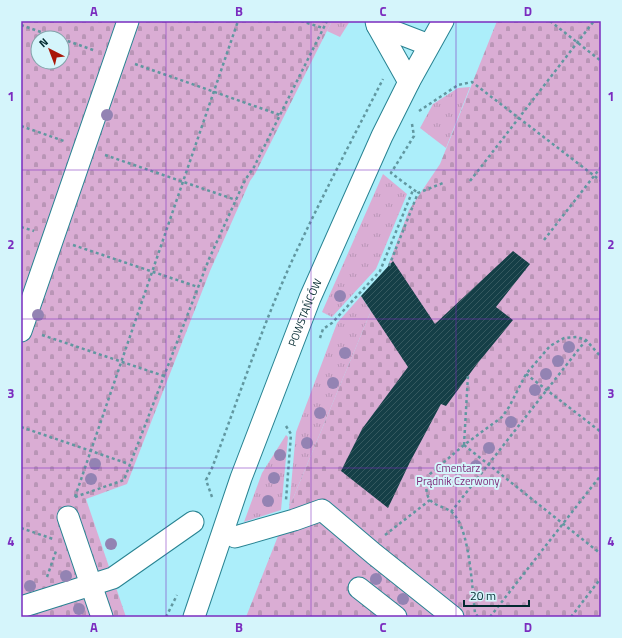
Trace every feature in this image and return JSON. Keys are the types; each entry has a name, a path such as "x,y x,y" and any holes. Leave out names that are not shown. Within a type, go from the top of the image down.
{"street":[{"path":"22,329 128,21"},
{"name":"POWSTAŃCÓW","path":"194,617 243,472 310,298 382,136 409,82 443,21"},
{"path":"377,22 429,45"},
{"path":"377,22 409,82"},
{"path":"235,537 322,510 453,617"},
{"path":"68,517 69,545 90,584 102,617"},
{"path":"30,604 113,578 193,522"},
{"path":"358,588 396,617"}],"path":[{"path":"238,21 74,497 124,480 198,288 236,200 327,21"},
{"path":"301,21 323,28"},
{"path":"550,21 601,62"},
{"path":"470,181 594,21"},
{"path":"21,23 38,30"},
{"path":"70,42 280,115"},
{"path":"212,498 206,480 212,468 258,344 321,199 386,74"},
{"path":"419,112 458,85 472,82 601,181"},
{"path":"21,126 236,200"},
{"path":"414,136 392,173 418,193"},
{"path":"544,240 601,167"},
{"path":"390,266 418,193 443,183"},
{"path":"317,344 323,329 332,323 380,270 413,190"},
{"path":"21,227 198,288"},
{"path":"22,329 164,376"},
{"path":"478,617 475,613 466,543 462,529 456,516 434,504 430,500 426,488 430,474 464,445 502,416 509,407 526,374 550,346 564,338 577,337 586,340 601,357"},
{"path":"451,512 586,340"},
{"path":"526,374 601,432"},
{"path":"464,445 468,375"},
{"path":"284,431 289,419"},
{"path":"284,522 292,434 286,426"},
{"path":"21,427 129,464"},
{"path":"464,445 601,554"},
{"path":"490,617 601,475"},
{"path":"383,536 430,500"},
{"path":"21,528 69,545 30,604"},
{"path":"570,617 601,578"},
{"path":"166,617 179,591"}],"green space":[{"path":"21,21 332,21 255,174 250,181 210,271 127,484 86,499 126,617 21,617"},
{"path":"332,21 350,21 340,37 327,31"},
{"name":"Cmentarz Prądnik Czerwony","path":"497,21 601,21 601,617 246,617 278,536 297,530 289,508 371,311 409,210 440,164"},
{"path":"470,87 446,148 420,128 433,104 458,88"},
{"path":"383,174 407,194 376,269 332,317 322,312"},
{"path":"361,296 371,311 289,508 296,432 337,323"},
{"path":"286,435 288,437 281,510 244,522 262,473"}],"building":[{"path":"513,251 530,264 496,307 513,320 477,364 446,406 441,404 410,462 388,508 341,471 362,429 408,367 361,296 393,261 435,324"}]}
